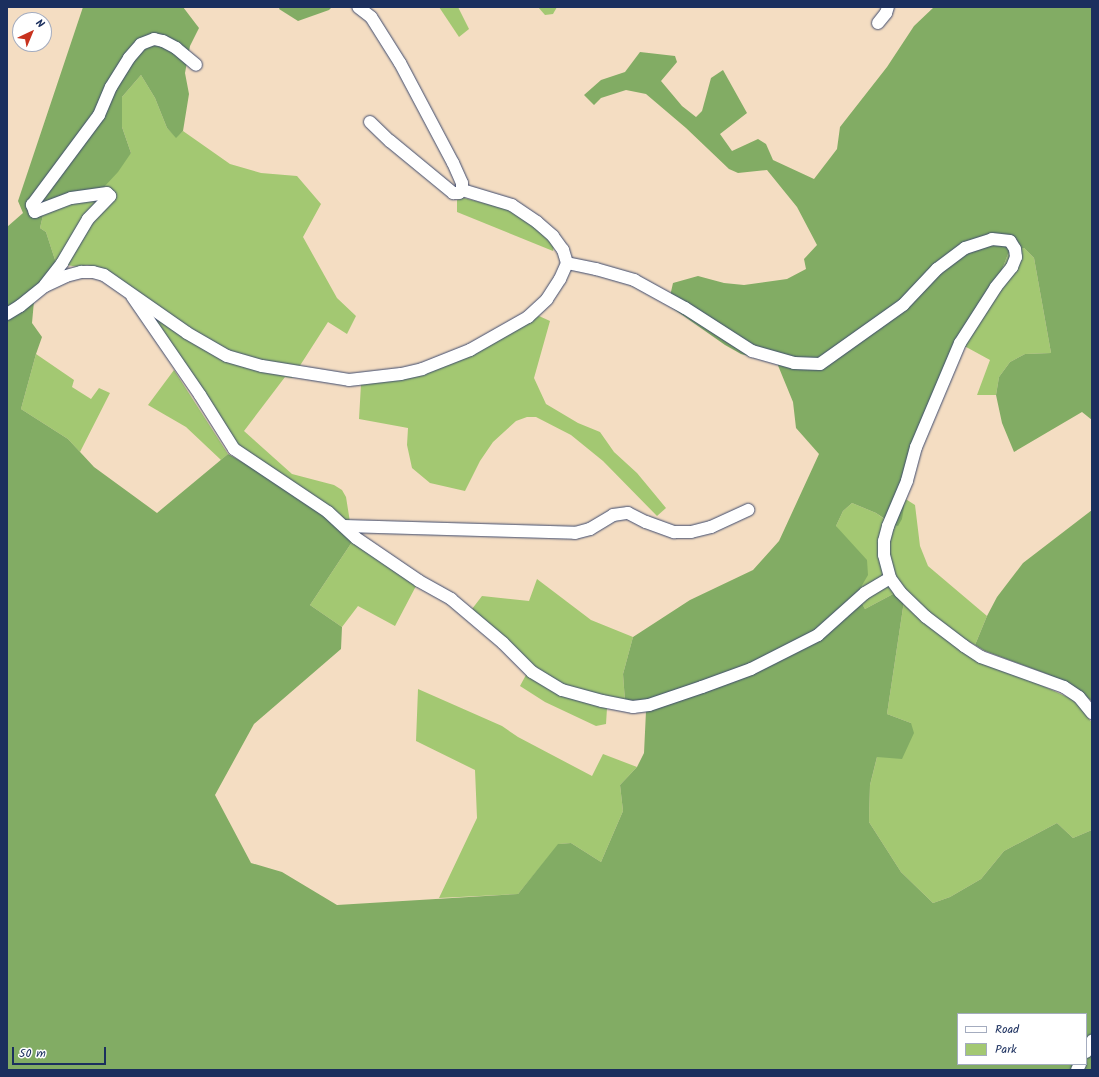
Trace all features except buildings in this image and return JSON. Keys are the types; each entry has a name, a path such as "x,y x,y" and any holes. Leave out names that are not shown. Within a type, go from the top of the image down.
{"street":[{"path":"358,7 371,17 400,63 453,163 462,183 462,190"},
{"path":"45,286 62,263 88,219 110,196 107,193 71,198 35,212 32,205 99,115 111,87 129,58 141,44 154,39 163,41 176,48 196,65"},
{"path":"7,314 20,306 45,286 66,276 82,272 94,272 104,275 187,333 227,356 262,366 349,380 401,374 422,369 470,350 528,317 547,299 567,263 563,250 553,236 537,222 512,205 462,190 459,193 453,193 390,141 370,122"},
{"path":"567,263 596,268 634,280 690,311 752,351 794,363 820,364 903,305 937,269 965,248 992,239 1010,241 1015,249 1016,257 1012,267 996,287 960,343 916,447 907,480 888,526 884,542 884,555 890,578 900,592 926,616 964,646 981,657 1064,687 1079,698 1092,713"},
{"path":"132,296 200,395 234,449 328,512 356,538 391,562 451,599 503,643 532,672 562,690 602,701 633,707 649,705 751,669 818,635 865,593 890,578"},
{"path":"344,526 575,533 590,529 613,515 628,513 646,522 674,532 691,532 711,527 748,510"},
{"path":"1087,1050 1092,1041"}],"green space":[{"path":"83,7 183,7 199,28 190,46 185,73 189,94 183,131 176,138 167,128 155,98 141,75 122,97 122,127 131,153 118,172 104,187 82,192 45,207 40,228 46,232 56,263 34,301 32,323 42,337 21,409 68,439 94,467 157,513 228,454 264,474 328,519 352,542 310,605 342,627 341,649 254,724 215,795 251,863 282,872 337,905 518,894 558,844 571,843 601,862 623,811 620,785 637,767 644,753 646,711 643,700 625,701 623,674 633,637 690,600 753,570 779,541 819,454 796,428 793,402 777,363 741,354 725,345 668,305 673,283 698,276 724,283 744,285 787,279 806,269 804,259 817,245 797,207 767,170 738,173 729,169 686,128 646,94 626,90 601,98 594,105 584,95 601,80 625,72 640,52 675,56 677,62 661,81 682,106 696,117 702,111 711,78 723,70 747,113 720,134 732,151 758,139 766,144 773,160 814,179 837,149 840,127 887,67 914,26 934,7 1092,7 1092,420 1082,412 1014,452 1002,423 996,395 999,377 1010,362 1025,354 1051,353 1034,258 1024,248 1016,248 1008,254 1001,272 978,304 904,479 904,507 902,519 898,526 876,513 852,503 843,511 836,526 867,560 868,575 857,594 865,609 895,593 904,601 887,714 911,723 914,733 902,759 877,757 870,785 869,822 901,872 933,903 950,897 981,879 1004,851 1057,823 1073,838 1092,830 1092,1070 7,1070 7,227 23,213 18,201"},
{"path":"280,7 332,7 329,10 298,21 279,9"},
{"path":"439,7 458,7 469,29 459,37"},
{"path":"538,7 557,7 553,14 545,15"},
{"path":"141,75 155,98 167,128 176,137 183,131 230,164 261,173 297,176 321,204 303,237 337,298 356,316 347,334 328,322 292,378 285,377 244,431 292,474 334,485 342,490 346,497 350,522 344,521 239,447 133,290 99,268 87,265 78,267 56,263 46,232 40,228 45,207 131,153 122,127 122,97"},
{"path":"464,198 507,209 531,224 542,234 554,246 553,251 457,212 457,200"},
{"path":"1016,248 1024,248 1034,258 1051,353 1025,354 1010,362 999,377 996,395 977,395 990,360 957,342 1001,272 1008,254"},
{"path":"539,316 550,321 534,378 546,404 578,423 600,432 614,452 637,473 666,508 657,516 603,461 571,435 536,417 527,417 516,421 493,442 480,461 465,491 430,483 412,468 407,445 408,428 359,419 361,384 471,353"},
{"path":"36,354 74,380 72,387 91,399 99,388 110,393 80,452 68,439 21,409"},
{"path":"174,370 228,454 221,460 186,427 148,405"},
{"path":"904,498 915,505 920,546 928,566 987,616 975,645 961,638 895,593 865,609 857,594 836,526 843,511 852,503 876,513 893,525"},
{"path":"1092,510 1092,701 1066,683 1047,674 985,651 975,645 997,597 1023,563"},
{"path":"352,542 416,586 395,626 358,606 342,627 310,605"},
{"path":"537,579 591,620 633,637 623,674 625,701 604,697 564,685 533,667 472,609 482,596 529,601"},
{"path":"904,601 1023,677 1072,699 1092,723 1092,830 1073,838 1057,823 1004,851 981,879 950,897 933,903 901,872 869,822 870,785 877,757 911,723 887,714"},
{"path":"527,673 607,708 606,724 596,726 545,702 520,686"},
{"path":"418,689 502,726 518,737 592,776 603,754 637,767 620,785 623,811 601,862 571,843 559,844 518,894 439,898 477,818 475,770 416,741"}]}
